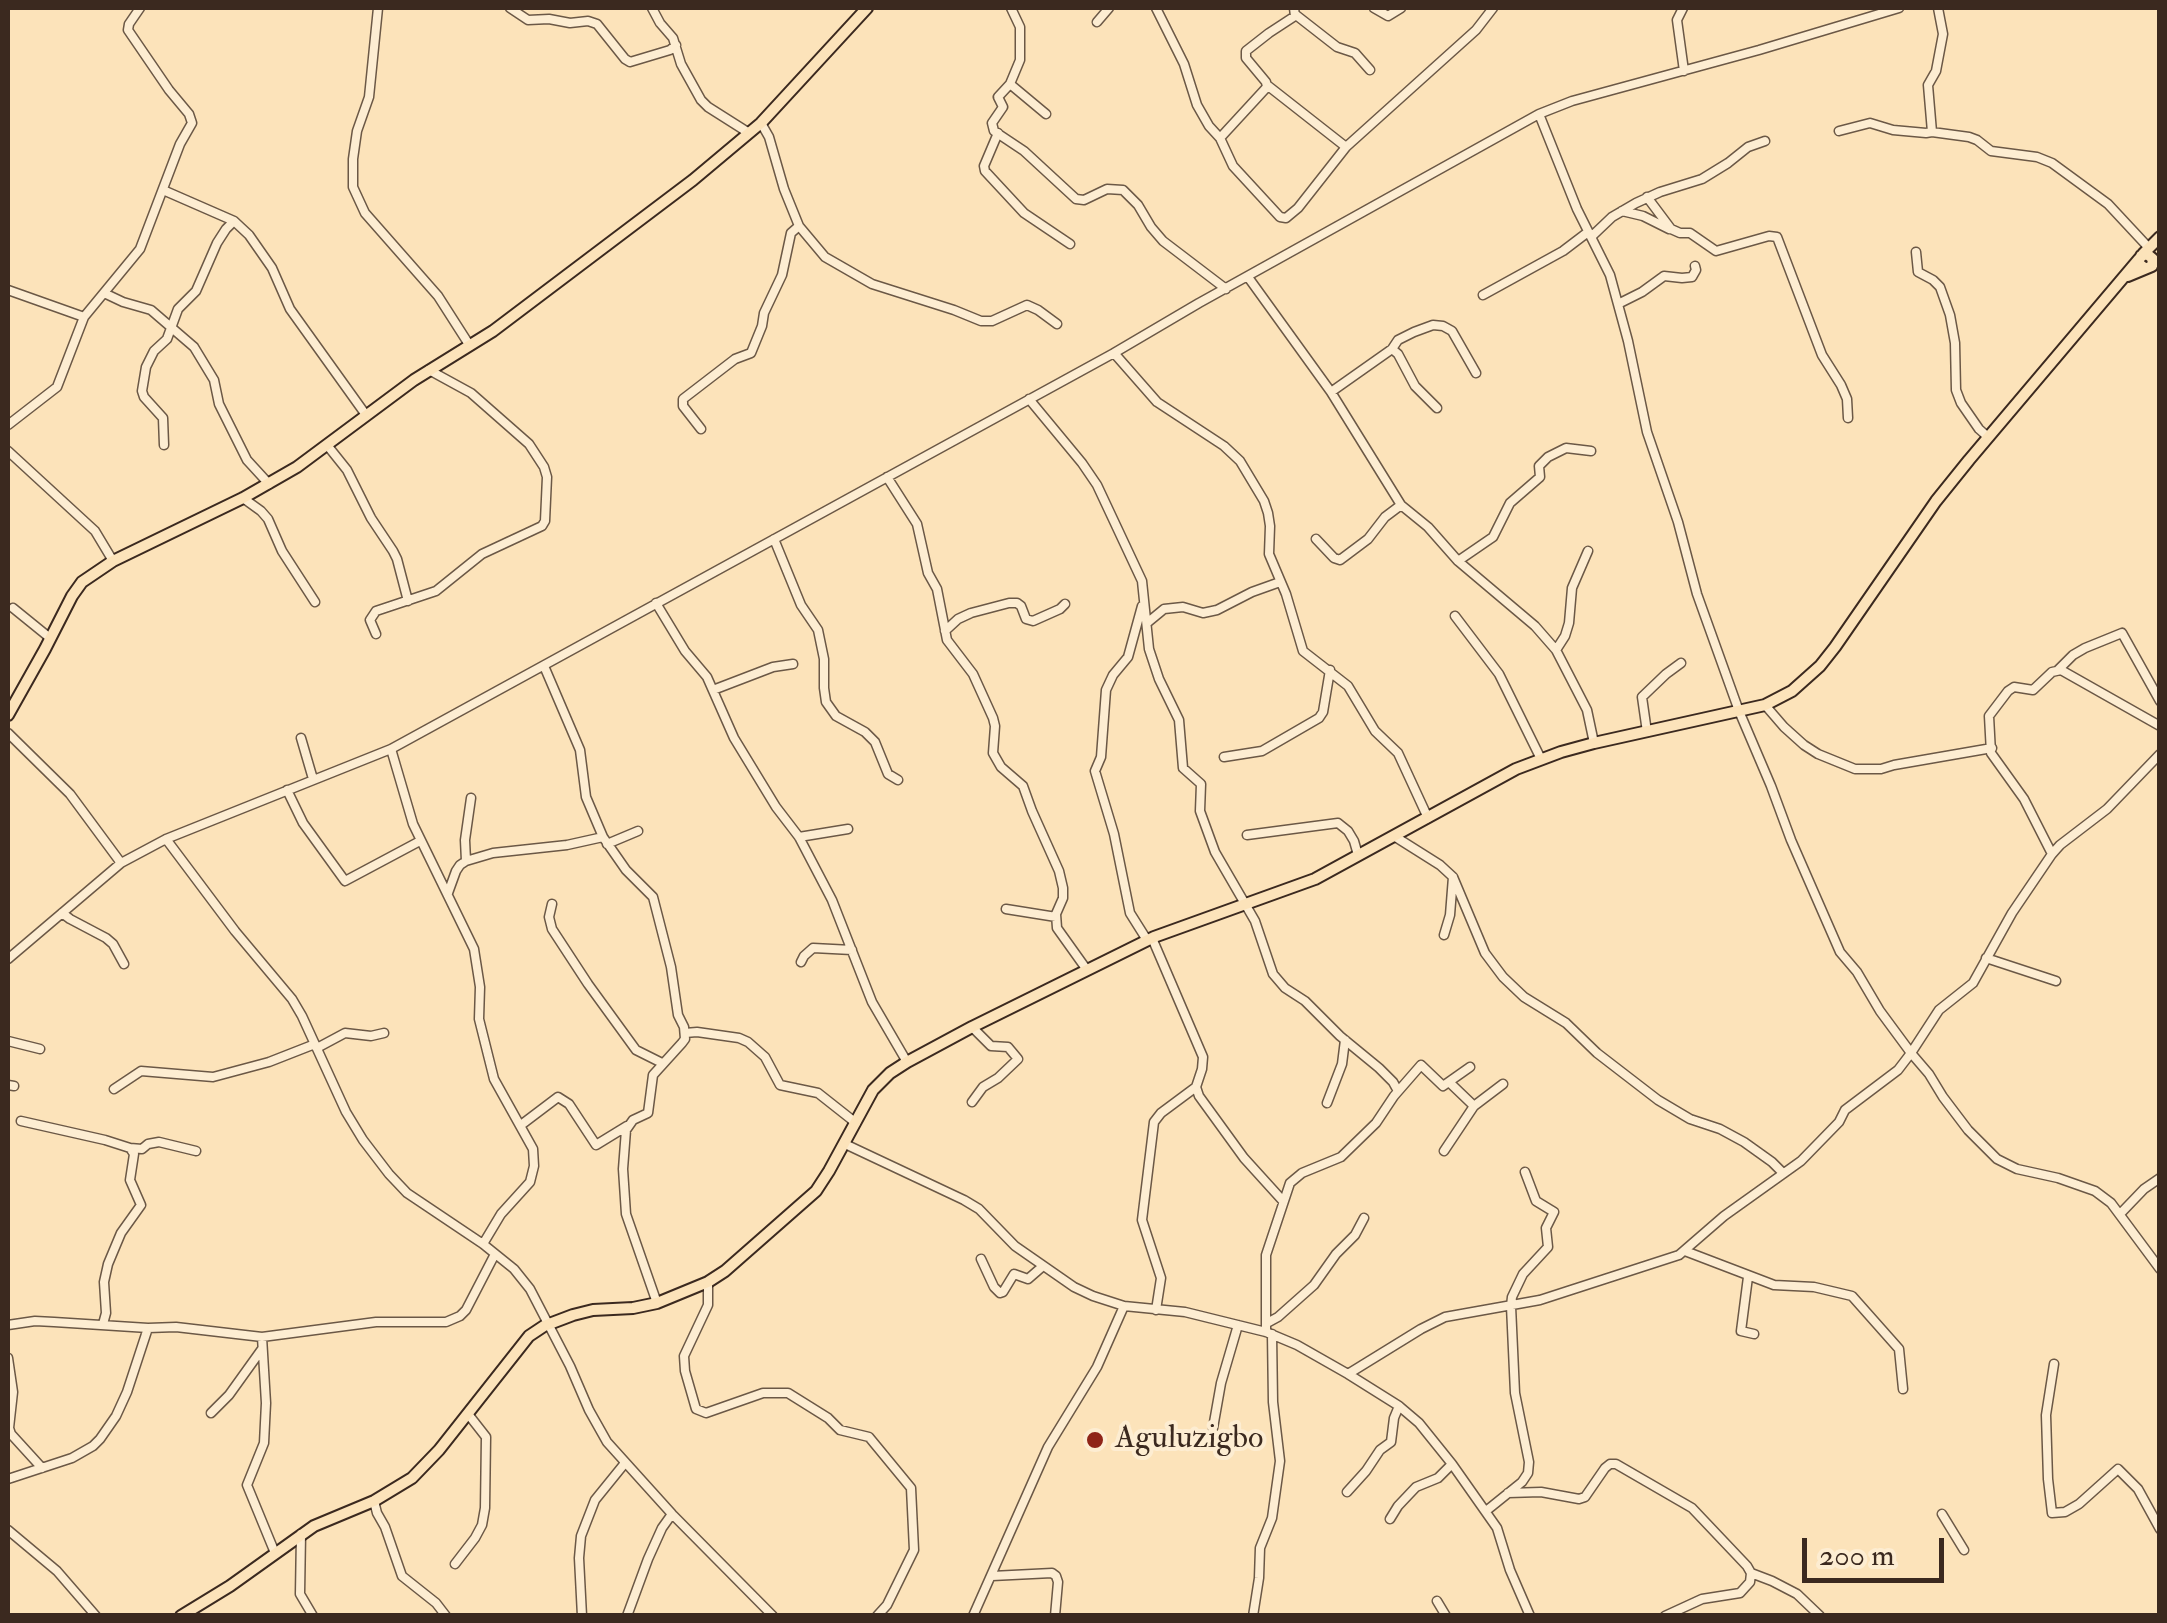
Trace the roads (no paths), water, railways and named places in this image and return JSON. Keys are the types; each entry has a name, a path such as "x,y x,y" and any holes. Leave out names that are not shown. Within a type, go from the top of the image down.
{"main road":[{"path":"8,714 82,582 112,561 270,484 429,370 494,331 693,180 761,123 868,8"},
{"path":"181,1616 301,1534 374,1501 412,1478 529,1336 573,1315 657,1302 725,1272 802,1205 830,1171 873,1090 906,1062 1150,939 1315,879 1541,759 1594,743 1765,705 1792,691 1820,666 1851,626 1936,501 1988,437 2119,282 2151,257"}],"street":[{"path":"8,425 57,388 84,317 140,249 192,120 128,30 130,20 140,8"},
{"path":"378,8 369,97 353,159 353,187 365,214 438,296 470,346"},
{"path":"510,8 528,20 592,22 630,62 676,45"},
{"path":"652,8 676,45 681,64 701,100 748,133"},
{"path":"1011,8 1020,27 1020,60 1010,84 998,97 1003,106 992,123 993,129 1024,151 1076,199 1084,200 1107,189 1122,190 1138,205 1163,242 1226,289"},
{"path":"1097,22 1109,8"},
{"path":"1156,8 1184,64 1197,105 1220,138 1233,166 1280,217 1286,218 1346,147 1476,30 1493,8"},
{"path":"1374,8 1388,16 1401,8"},
{"path":"1683,8 1677,20 1684,71"},
{"path":"8,959 121,863 166,839 391,748 1114,353 1539,114 1572,101 1899,8"},
{"path":"1932,132 1928,85 1936,71 1943,34 1938,8"},
{"path":"1346,147 1268,85 1245,53 1295,11 1337,48 1355,53 1370,70"},
{"path":"1010,84 1046,114"},
{"path":"1220,138 1268,85"},
{"path":"1539,114 1610,274 1647,432 1678,522 1697,594 1739,712 1840,952 1968,1130 1998,1159 2017,1169 2095,1191 2111,1203 2160,1269"},
{"path":"761,123 800,226 825,257 872,284 981,321 992,321 1027,305 1057,324"},
{"path":"1839,131 1870,123 1894,130 1969,137 1991,150 2052,163 2108,204 2151,257"},
{"path":"998,134 985,171 1024,213 1070,244"},
{"path":"1482,296 1563,251 1612,216 1648,197 1702,178 1748,147 1765,142"},
{"path":"163,190 234,221 266,256 290,309 366,415"},
{"path":"1648,197 1671,229"},
{"path":"1622,211 1680,233 1690,233 1716,251 1777,237 1822,356 1847,399 1848,418"},
{"path":"164,445 163,418 142,391 150,358 168,340 178,310 196,290 217,243 234,221"},
{"path":"701,428 682,399 735,359 750,353 782,275 792,234 800,226"},
{"path":"1916,252 1918,272 1940,287 1950,315 1956,343 1956,390 1961,404 1988,437"},
{"path":"1618,304 1664,276 1692,276 1695,266"},
{"path":"1248,277 1331,392 1401,505 1428,527 1458,561 1535,626 1556,650 1587,710 1594,743"},
{"path":"8,290 84,317"},
{"path":"104,293 151,310 202,357 214,380 219,404 247,460 270,484"},
{"path":"1331,392 1392,349 1400,338 1433,325 1452,331 1476,373"},
{"path":"1392,349 1415,386 1436,408"},
{"path":"1114,353 1157,402 1240,460 1268,513 1270,554 1303,652 1348,686 1370,724 1398,753 1428,818"},
{"path":"376,634 370,620 372,614 436,590 482,554 544,524 546,477 538,457 472,393 429,370"},
{"path":"1029,398 1097,485 1142,581 1149,649 1179,720 1183,768 1201,784 1200,811 1215,852 1255,922 1273,974 1379,1068 1398,1091"},
{"path":"327,446 353,479 371,518 398,559 408,601"},
{"path":"1458,561 1493,537 1513,500 1540,477 1539,466 1548,458 1566,448 1591,451"},
{"path":"8,452 95,531 112,561"},
{"path":"546,477 560,477"},
{"path":"888,477 917,524 952,649 973,674 992,718 993,753 1001,767 1023,786 1059,870 1063,898 1056,916 1057,928 1086,970"},
{"path":"243,498 268,519 282,551 315,602"},
{"path":"1316,539 1340,560 1368,539 1386,516 1401,505"},
{"path":"774,539 796,594 818,630 826,702 836,716 875,742 888,774 898,780"},
{"path":"1556,650 1570,623 1572,588 1588,551"},
{"path":"1147,623 1164,610 1217,610 1280,582"},
{"path":"946,631 971,613 1008,602 1018,603 1026,619 1033,621 1065,604"},
{"path":"1143,602 1128,657 1106,690 1101,757 1095,771 1114,834 1130,913 1150,939 1203,1057 1196,1087 1154,1122 1142,1220 1161,1278 1156,1310"},
{"path":"656,604 707,678 734,738 799,837 832,900 872,1002 906,1062"},
{"path":"13,608 50,638"},
{"path":"1455,616 1500,674 1541,759"},
{"path":"2052,854 2024,798 1992,757 1989,716 2008,690 2033,690 2073,655 2122,632 2160,701"},
{"path":"1647,732 1642,697 1681,663"},
{"path":"713,690 793,664"},
{"path":"522,1125 558,1098 569,1104 596,1145 648,1114 654,1074 682,1043 685,1033 653,897 605,841 586,796 580,750 544,666"},
{"path":"1224,757 1262,751 1318,718 1324,712 1330,670"},
{"path":"2058,670 2160,726"},
{"path":"1765,705 1804,745 1856,770 1881,769 1992,748"},
{"path":"8,733 70,794 121,863"},
{"path":"301,738 313,778"},
{"path":"391,748 412,824 474,949 480,987 479,1019 494,1079 533,1148 533,1176 501,1214 483,1244"},
{"path":"1348,1374 1432,1322 1540,1300 1656,1264 1685,1251 1724,1216 1814,1148 1846,1110 1890,1078 1912,1053 1939,1010 1973,984 2012,913 2052,854 2107,810 2160,754"},
{"path":"287,790 303,823 345,881 420,841"},
{"path":"466,861 471,798"},
{"path":"1247,835 1338,823 1348,830 1358,856"},
{"path":"799,837 848,829"},
{"path":"448,893 460,864 466,861 493,853 605,841 638,831"},
{"path":"1394,836 1453,877 1486,952 1502,977 1524,998 1566,1023 1597,1053 1658,1100 1690,1119 1744,1142 1783,1174"},
{"path":"166,839 292,999 346,1112 389,1174 420,1202 514,1269 530,1289 607,1442 772,1616"},
{"path":"1444,935 1453,877"},
{"path":"552,904 552,930 588,984 636,1050 662,1063"},
{"path":"1006,909 1056,916"},
{"path":"62,912 106,938 124,964"},
{"path":"801,962 813,948 852,950"},
{"path":"1986,958 2056,981"},
{"path":"972,1027 991,1046 1008,1047 1018,1059 980,1090 972,1102"},
{"path":"114,1088 142,1071 213,1077 269,1062 344,1033 384,1033"},
{"path":"685,1033 748,1042 765,1057 780,1086 818,1093 856,1123"},
{"path":"1327,1103 1342,1064 1345,1040"},
{"path":"8,1041 40,1049"},
{"path":"1253,1616 1260,1548 1272,1518 1280,1461 1272,1402 1266,1255 1290,1183 1309,1169 1341,1157 1366,1135 1421,1065 1444,1086 1470,1067"},
{"path":"1449,1082 1474,1106"},
{"path":"1444,1151 1474,1106 1503,1084"},
{"path":"1196,1087 1244,1158 1283,1201"},
{"path":"21,1122 130,1148 142,1149 159,1142 196,1151"},
{"path":"628,1126 623,1169 626,1214 657,1302"},
{"path":"844,1144 980,1209 1004,1237 1042,1266 1093,1296 1124,1306 1185,1312 1268,1330 1399,1406 1419,1423 1486,1511 1504,1543 1510,1570 1530,1616"},
{"path":"103,1324 108,1264 120,1232 141,1205 130,1180 134,1154 130,1148"},
{"path":"1486,1511 1528,1473 1515,1393 1511,1306 1523,1274 1548,1247 1546,1232 1554,1212 1536,1201 1524,1172"},
{"path":"2120,1214 2160,1178"},
{"path":"1268,1330 1278,1316 1314,1285 1364,1218"},
{"path":"1685,1251 1774,1286 1834,1290 1857,1299 1899,1349 1904,1389"},
{"path":"8,1325 34,1321 262,1336 376,1322 428,1324 454,1320 466,1310 495,1254"},
{"path":"981,1259 1000,1294 1014,1274 1028,1279 1042,1266"},
{"path":"1748,1276 1741,1331 1754,1334"},
{"path":"708,1282 708,1305 684,1356 696,1410 706,1412 762,1393 788,1393 840,1430 867,1436 911,1488 914,1550 878,1616"},
{"path":"972,1616 1048,1446 1096,1367 1124,1306"},
{"path":"1213,1428 1238,1325"},
{"path":"8,1479 93,1446 128,1392 148,1328"},
{"path":"262,1336 264,1444 247,1484 274,1553"},
{"path":"211,1412 229,1395 262,1349"},
{"path":"8,1358 14,1392 10,1428 42,1468"},
{"path":"2054,1364 2046,1415 2052,1513 2065,1512 2078,1504 2118,1469 2138,1489 2160,1529"},
{"path":"1347,1492 1391,1442 1399,1406"},
{"path":"455,1564 476,1538 485,1508 486,1437 468,1414"},
{"path":"582,1616 581,1536 595,1500 625,1463"},
{"path":"1390,1518 1408,1495 1422,1483 1438,1478 1452,1464"},
{"path":"1508,1493 1542,1492 1579,1500 1605,1468 1616,1464 1692,1508 1751,1573 1797,1594 1820,1616"},
{"path":"374,1501 402,1576 446,1616"},
{"path":"627,1616 652,1550 672,1514"},
{"path":"1942,1514 1964,1550"},
{"path":"8,1530 57,1570 96,1616"},
{"path":"301,1534 300,1594 313,1616"},
{"path":"992,1576 1052,1573 1058,1582 1056,1616"},
{"path":"1665,1616 1702,1599 1740,1593 1750,1582 1751,1573"},
{"path":"1437,1601 1446,1616"},
{"path":"754,1616 762,1604"}],"place":[{"name":"Aguluzigbo","path":"1095,1440"}]}
